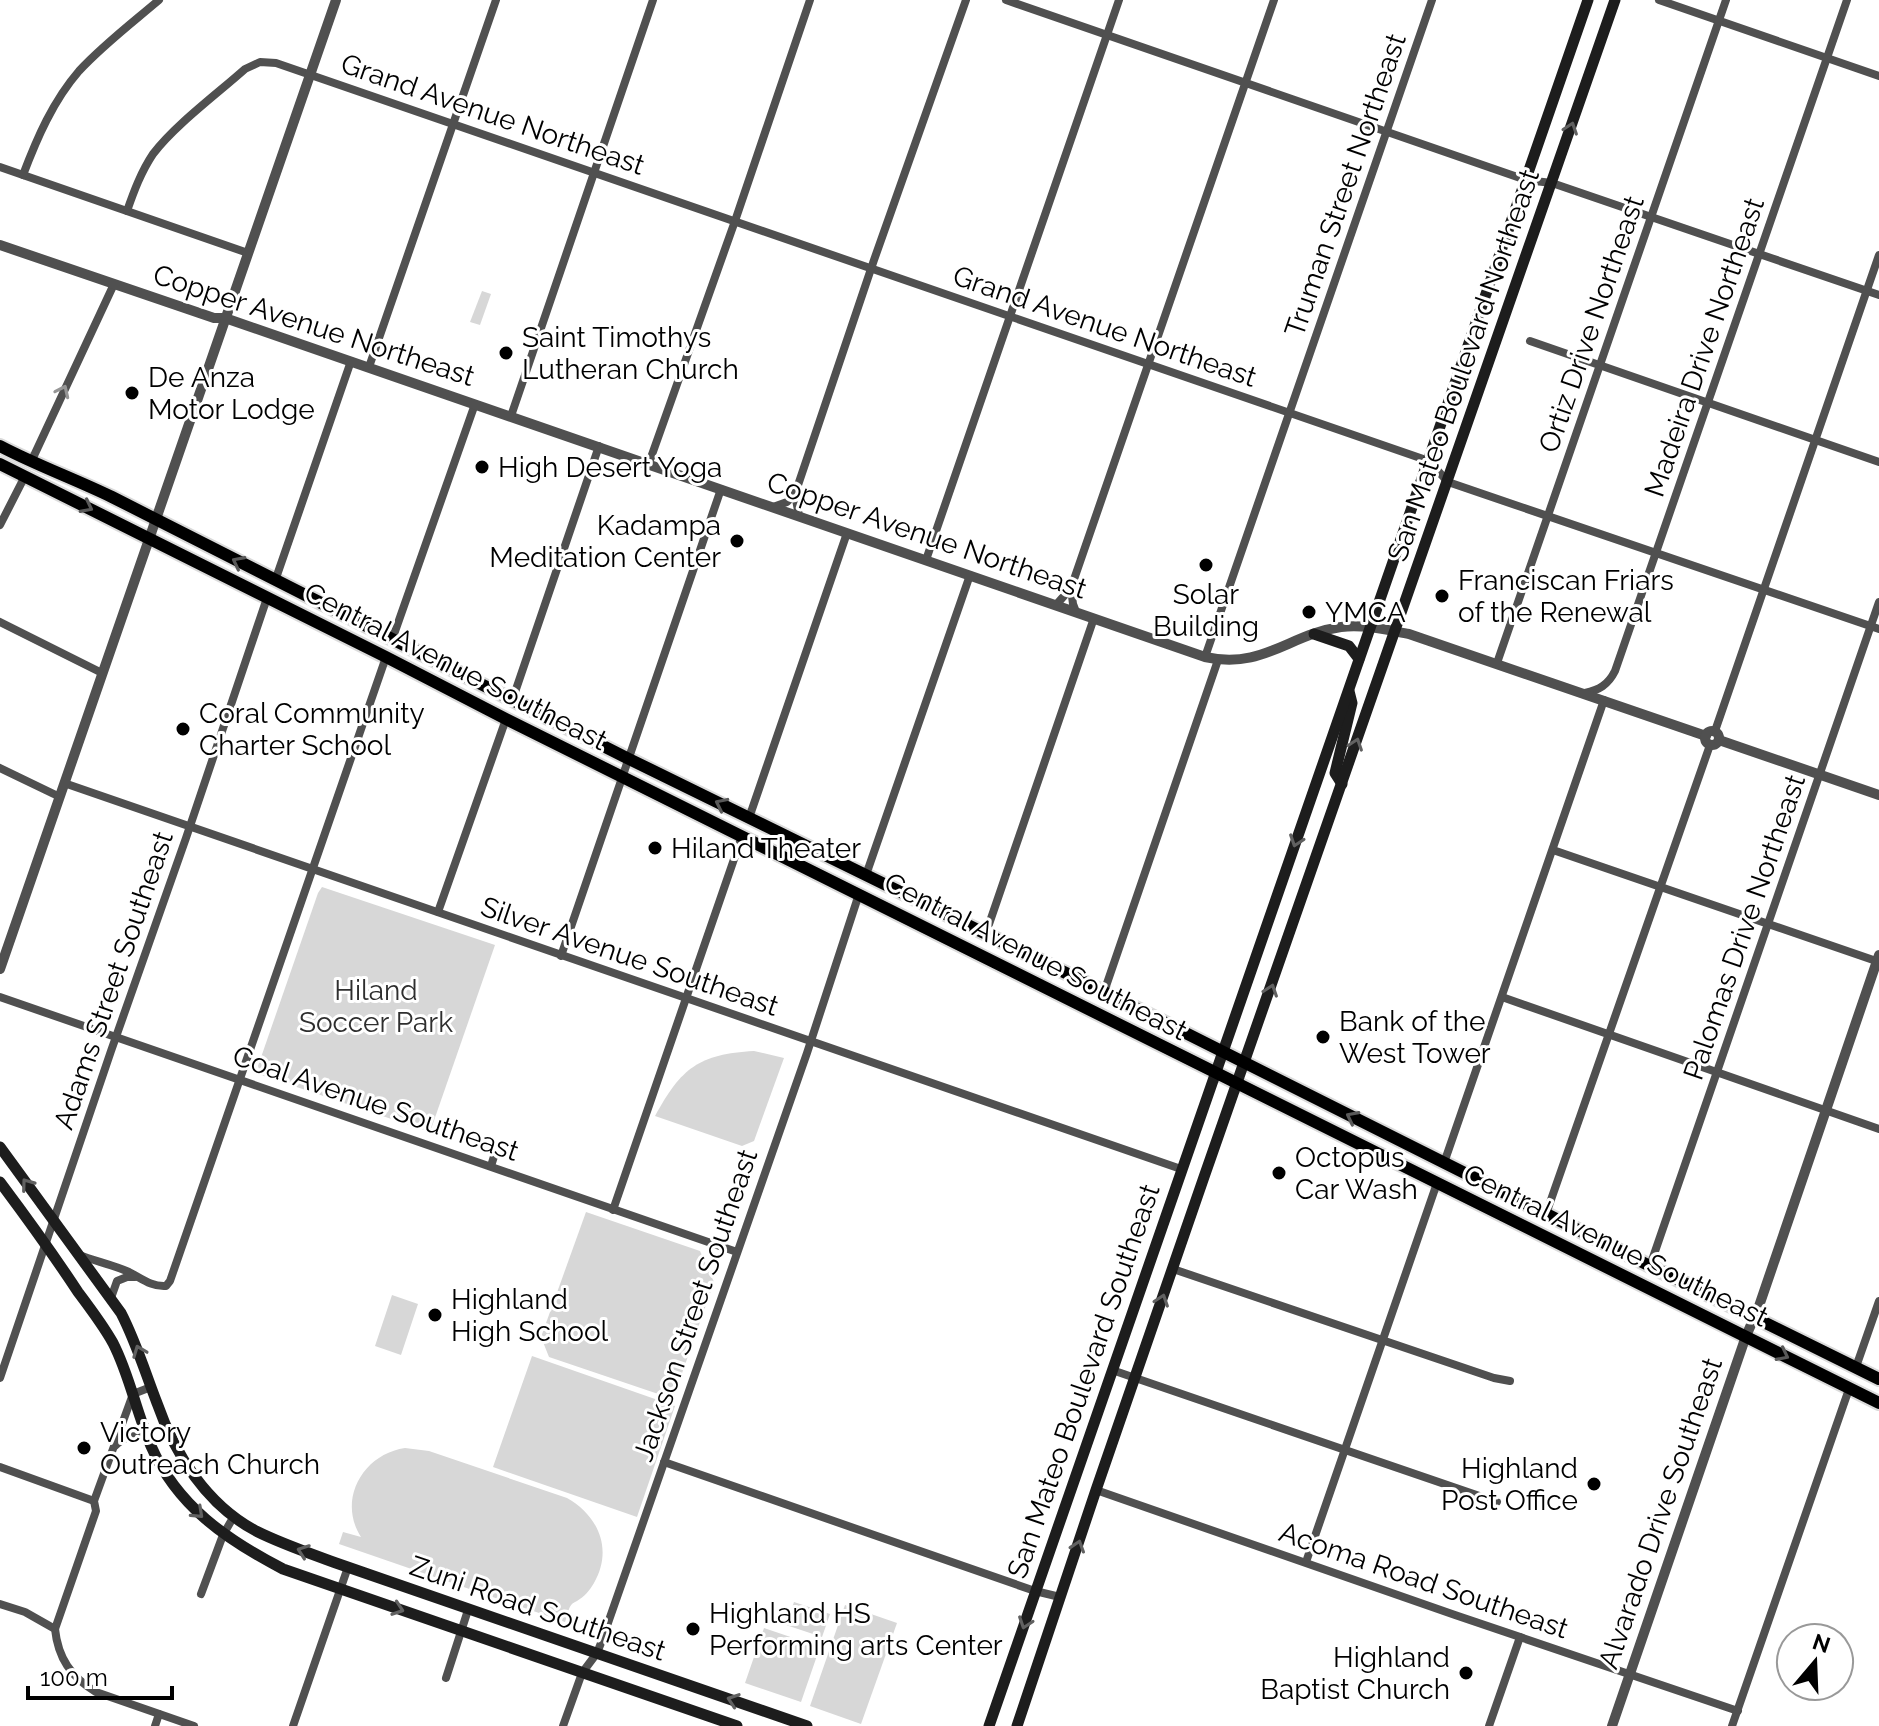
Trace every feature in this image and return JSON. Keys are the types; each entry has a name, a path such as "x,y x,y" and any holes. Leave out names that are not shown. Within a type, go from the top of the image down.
{"main road":[{"name":"San Mateo Boulevard Northeast","path":"1222,1052 1588,0"},
{"name":"San Mateo Boulevard Northeast","path":"1245,1063 1615,0"},
{"path":"0,446 156,519 512,701 986,933 1879,1379"},
{"name":"Central Avenue Southeast","path":"0,464 1879,1403"},
{"path":"1314,634 1349,646 1359,659"},
{"path":"1342,784 1335,773 1352,703 1348,690"},
{"name":"San Mateo Boulevard Southeast","path":"989,1726 1222,1052"},
{"name":"San Mateo Boulevard Southeast","path":"1017,1726 1245,1063"},
{"name":"Zuni Road Southeast","path":"0,1147 111,1298 134,1337 168,1431 182,1458 201,1485 234,1516 254,1530 283,1543 348,1567 597,1653 777,1721 807,1726"},
{"name":"Zuni Road Southeast","path":"0,1182 111,1339 125,1367 148,1439 165,1473 205,1521 223,1535 283,1569 737,1726"}],"street":[{"path":"23,175 51,111 79,72 159,0"},
{"path":"0,969 336,0"},
{"path":"369,367 496,0"},
{"path":"511,416 653,0"},
{"path":"649,463 810,0"},
{"path":"773,507 787,502 795,494 966,0"},
{"path":"1006,0 1526,180 1552,183 1879,295"},
{"path":"926,560 1119,0"},
{"path":"1056,605 1071,588 1274,0"},
{"name":"Truman Street Northeast","path":"1205,657 1432,0"},
{"path":"1659,0 1879,76"},
{"name":"Ortiz Drive Northeast","path":"1497,663 1726,0"},
{"name":"Madeira Drive Northeast","path":"1585,693 1604,686 1615,671 1847,0"},
{"name":"Grand Avenue Northeast","path":"127,211 139,178 168,138 245,69 260,62 276,63 1429,461 1448,482 1875,628"},
{"path":"0,167 248,253"},
{"name":"Copper Avenue Northeast","path":"0,245 369,367 1205,657 1218,660 1259,657 1314,634 1341,627 1371,627 1409,634 1879,795"},
{"path":"1546,1214 1879,255"},
{"path":"31,462 114,284"},
{"path":"1530,341 1879,462"},
{"path":"275,581 351,361"},
{"path":"392,640 475,404"},
{"path":"512,701 599,446"},
{"path":"0,525 25,476"},
{"path":"561,956 721,489"},
{"path":"795,494 799,516"},
{"path":"749,818 847,533"},
{"path":"866,875 970,575"},
{"path":"1071,588 1076,612"},
{"name":"Adams Street Southeast","path":"0,1378 267,598"},
{"name":"Palomas Drive Northeast","path":"1650,1266 1820,775 1875,628 1879,602"},
{"path":"986,933 1094,618"},
{"path":"0,622 102,673"},
{"path":"78,1255 159,1286 166,1286 170,1281 386,657"},
{"path":"1104,992 1218,660"},
{"path":"1444,1163 1604,700"},
{"path":"438,912 506,719"},
{"path":"0,768 60,797"},
{"name":"Silver Avenue Southeast","path":"64,783 1181,1169"},
{"path":"613,1210 742,836"},
{"path":"1553,850 1878,959"},
{"name":"Jackson Street Southeast","path":"563,1726 582,1673 597,1653 859,894"},
{"name":"Alvarado Drive Southeast","path":"1612,1726 1878,959"},
{"name":"Coal Avenue Southeast","path":"0,997 737,1252"},
{"path":"1502,997 1879,1129"},
{"path":"491,1166 496,1150"},
{"path":"1306,1562 1437,1183"},
{"path":"1173,1269 1510,1381"},
{"path":"111,1298 117,1281 136,1277"},
{"path":"1856,1367 1879,1301"},
{"path":"1112,1370 1497,1502"},
{"path":"151,1387 133,1394 94,1501 96,1511 55,1629 59,1651 81,1683 96,1692 194,1726"},
{"path":"1732,1726 1849,1389"},
{"path":"114,1446 132,1435 148,1439"},
{"path":"664,1462 1060,1597"},
{"path":"0,1467 94,1501"},
{"name":"Acoma Road Southeast","path":"1096,1490 1738,1711"},
{"path":"201,1594 223,1535 234,1516"},
{"path":"293,1726 348,1567"},
{"path":"0,1604 25,1612 55,1629"},
{"path":"446,1678 468,1610"},
{"path":"1489,1726 1520,1637"},
{"path":"155,1726 159,1714"}],"green space":[{"path":"482,291 491,294 480,325 470,322"},
{"name":"Hiland Soccer Park","path":"322,887 495,945 430,1132 261,1075 258,1066"},
{"path":"754,1051 784,1058 754,1141 742,1146 655,1116 674,1086 694,1067 719,1056"},
{"path":"586,1212 700,1251 714,1282 673,1399 549,1357 541,1337"},
{"path":"392,1295 418,1304 401,1355 375,1346"},
{"path":"532,1356 675,1406 637,1517 493,1467"},
{"path":"405,1448 429,1451 567,1498 587,1514 600,1535 600,1571 584,1595 572,1604 565,1622 339,1544 343,1532 361,1537 354,1523 353,1494 366,1469 390,1452"},
{"path":"794,1602 830,1614 822,1637 786,1625"},
{"path":"845,1605 897,1623 861,1724 810,1706"},
{"path":"764,1628 820,1647 801,1702 745,1683"}],"place":[{"name":"Saint Timothys Lutheran Church","path":"506,353"},
{"name":"De Anza Motor Lodge","path":"132,393"},
{"name":"High Desert Yoga","path":"482,467"},
{"name":"Kadampa Meditation Center","path":"737,541"},
{"name":"Solar Building","path":"1206,565"},
{"name":"Franciscan Friars of the Renewal","path":"1442,596"},
{"name":"YMCA","path":"1309,612"},
{"name":"Coral Community Charter School","path":"183,729"},
{"name":"Hiland Theater","path":"655,848"},
{"name":"Bank of the West Tower","path":"1323,1037"},
{"name":"Octopus Car Wash","path":"1279,1173"},
{"name":"Highland High School","path":"435,1315"},
{"name":"Victory Outreach Church","path":"84,1448"},
{"name":"Highland Post Office","path":"1594,1484"},
{"name":"Highland HS Performing arts Center","path":"693,1629"},
{"name":"Highland Baptist Church","path":"1466,1673"}]}
